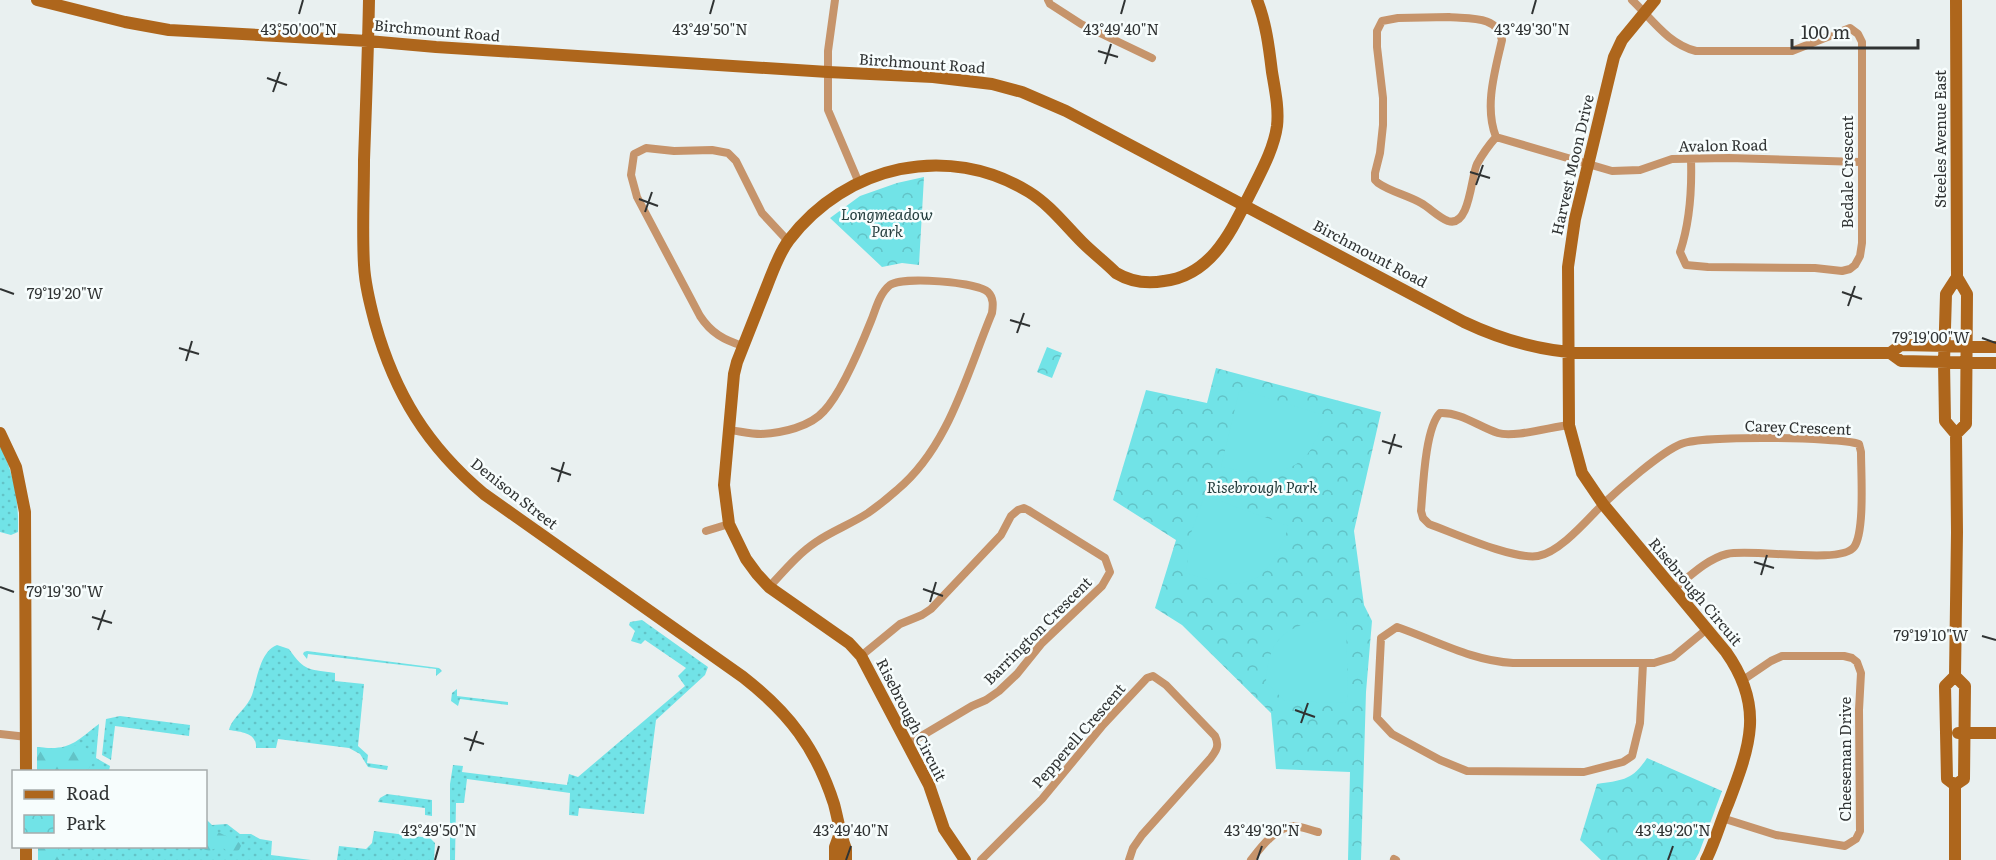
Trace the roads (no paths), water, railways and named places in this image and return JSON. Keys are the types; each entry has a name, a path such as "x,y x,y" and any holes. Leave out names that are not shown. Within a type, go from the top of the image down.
{"main road":[{"name":"Birchmount Road","path":"37,0 125,22 170,30 368,40 436,47 933,77 992,84 1022,92 1066,111 1485,332 1523,345 1568,352 1890,353 1901,361 1996,363"},
{"name":"Denison Street","path":"369,0 364,267 369,302 393,379 407,404 448,460 484,494 743,677 778,706 792,722 814,755 834,806 846,849 846,860"},
{"name":"Risebrough Circuit","path":"965,860 944,829 929,785 861,656 849,643 769,587 746,559 729,524 724,485 734,374 743,346 788,241 814,213 859,183 883,172 917,165 952,165 1010,181 1047,205 1116,273 1128,280 1154,283 1189,275 1215,254 1245,204 1268,154 1276,128 1277,109 1266,28 1257,0"},
{"name":"Harvest Moon Drive","path":"1568,352 1568,267 1575,219 1614,57 1622,40 1655,0"},
{"name":"Steeles Avenue East","path":"1956,0 1957,277 1967,294 1966,424 1956,434"},
{"name":"Steeles Avenue East","path":"1955,860 1955,785 1947,778 1945,686 1955,676 1956,434 1945,421 1944,362 1946,294 1957,277"},
{"name":"Birchmount Road","path":"1890,353 1901,345 1996,347"},
{"name":"Risebrough Circuit","path":"1568,352 1569,425 1582,473 1603,504 1726,652 1743,680 1750,703 1748,742 1706,860"},
{"path":"0,433 16,467 25,512 26,770"},
{"name":"Steeles Avenue East","path":"1955,676 1965,686 1964,779 1955,785"},
{"path":"1946,734 1996,733"},
{"name":"Denison Street","path":"835,860 835,847 840,832"}],"street":[{"path":"835,0 826,99 830,119 859,183"},
{"path":"1048,0 1050,4 1081,24 1152,58"},
{"path":"1632,0 1644,12"},
{"name":"Bedale Crescent","path":"1644,12 1673,42 1696,51 1792,51 1850,28 1858,34 1862,42 1860,256 1850,269 1842,271 1815,268 1686,265 1680,252 1688,225 1691,159"},
{"path":"1398,18 1449,18 1485,21 1497,26 1501,31 1502,40 1490,104 1492,126 1496,137 1478,163 1466,208 1456,221 1449,221 1420,202 1375,180 1383,125 1383,98 1377,47 1377,31 1382,21 1398,18"},
{"name":"Avalon Road","path":"1496,137 1612,171 1626,172 1640,170 1672,159 1729,158 1860,162"},
{"path":"743,346 715,334 700,316 639,203 631,175 634,154 646,147 674,151 712,150 728,153 736,162 762,213 788,241"},
{"path":"729,430 760,434 781,432 801,426 826,410 845,378 878,303 891,285 907,280 967,285 987,290 991,296 994,304 992,313 949,418 934,446 916,471 899,489 868,513 816,542 769,587"},
{"path":"1569,425 1509,434 1499,433 1454,413 1440,413 1433,422 1427,451 1421,511 1423,518 1428,524 1516,555 1538,556 1563,541 1603,504"},
{"name":"Carey Crescent","path":"1603,504 1669,451 1688,441 1708,439 1800,440 1850,441 1859,444 1861,452 1860,533 1848,553 1820,555 1731,553 1704,565 1674,589"},
{"name":"Barrington Crescent","path":"861,656 895,627 931,609 1001,535 1011,516 1017,510 1024,508 1028,510 1106,558 1110,572 1102,586 1042,644 999,691 908,744"},
{"path":"706,531 729,524"},
{"path":"1643,663 1640,723 1632,756 1623,762 1584,772 1467,771 1440,760 1392,734 1377,718 1381,638 1397,627 1463,653 1494,662 1643,663 1654,663 1673,657 1707,629"},
{"name":"Cheeseman Drive","path":"1722,818 1776,835 1845,846 1856,839 1860,831 1861,673 1857,662 1844,656 1782,657 1743,680"},
{"name":"Pepperell Crescent","path":"981,860 1042,799 1102,725 1147,678 1153,676 1166,685 1215,736 1218,749 1142,835 1129,860"},
{"path":"0,734 27,737"},
{"path":"1251,860 1259,849 1281,830 1294,826 1318,832"}],"park label":[{"name":"Longmeadow Park","path":"887,224"},
{"name":"Risebrough Park","path":"1262,488"}]}
